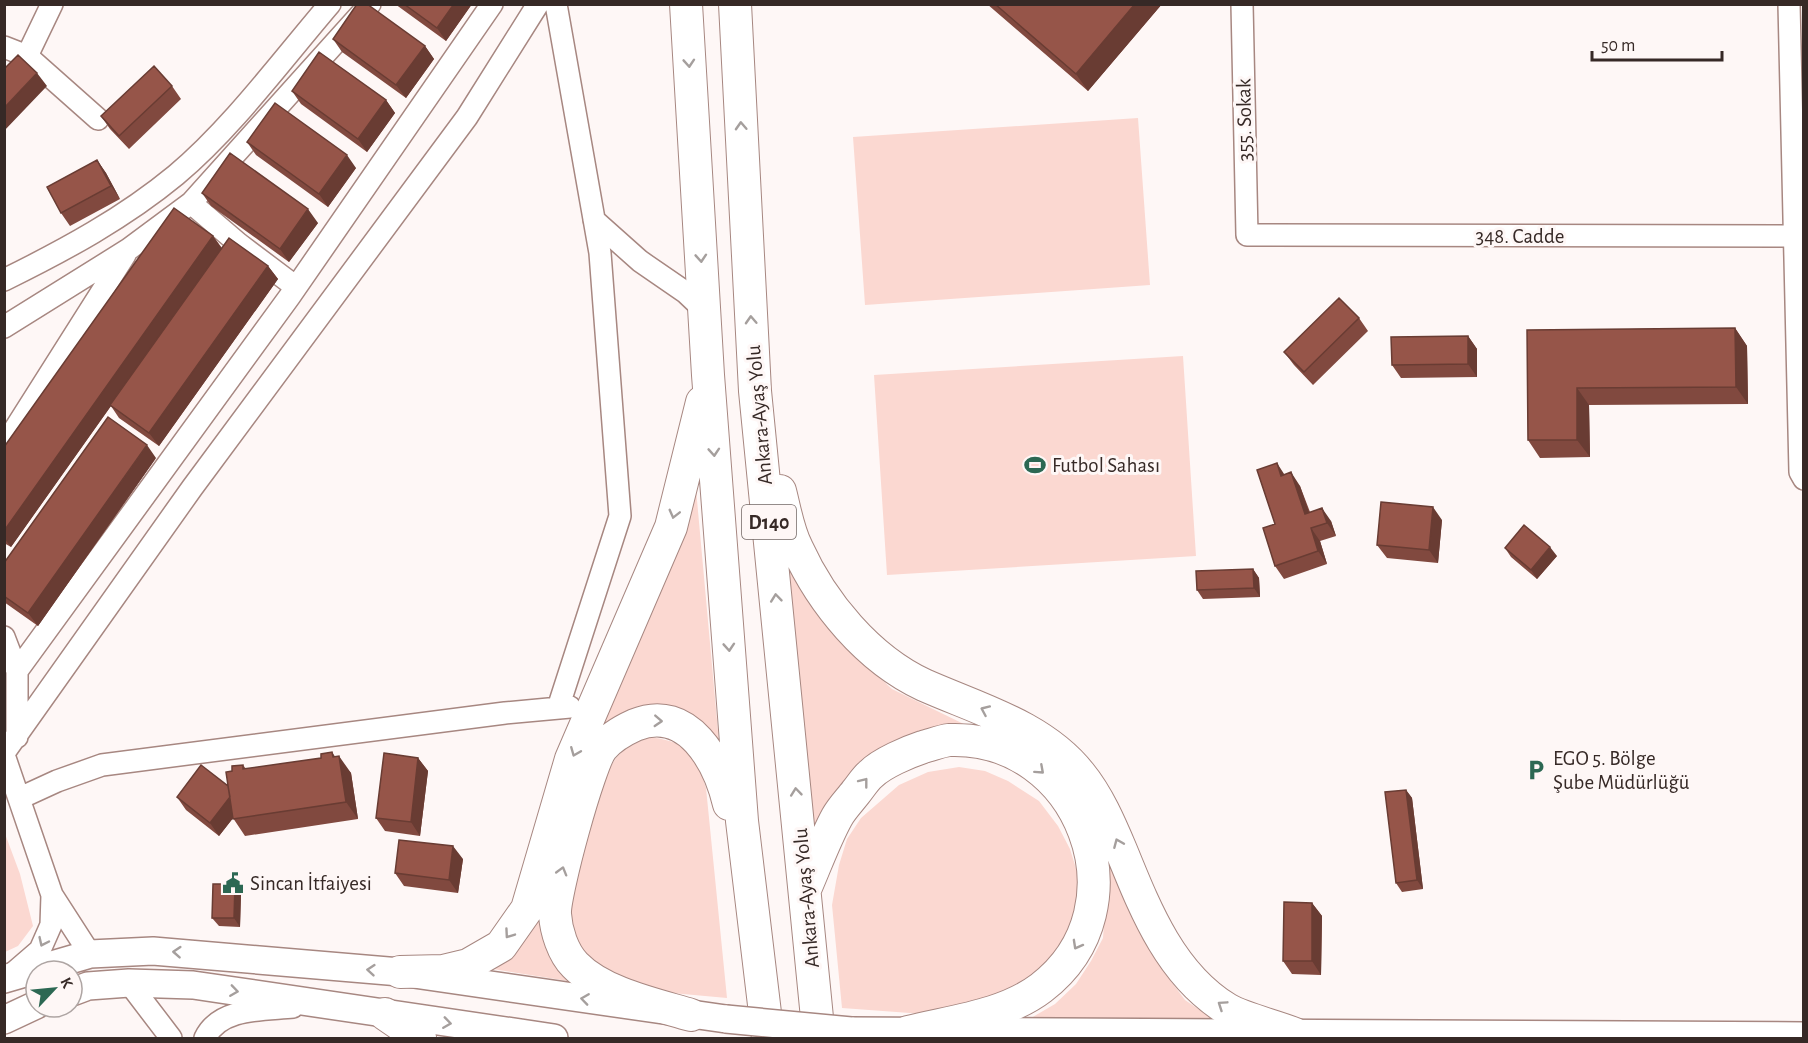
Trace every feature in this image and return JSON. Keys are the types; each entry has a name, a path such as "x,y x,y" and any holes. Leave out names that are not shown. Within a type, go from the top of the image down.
{"highway":[{"name":"D140","path":"686,4 708,375 742,821 768,1038"},
{"name":"Ankara-Ayaş Yolu","path":"735,4 755,391 806,888 819,1038"},
{"path":"400,972 443,971 468,965 501,946 527,909 571,759 671,527 708,375"},
{"path":"755,391 796,547 824,594 855,634 889,663 921,684 1023,728 1051,745 1080,773 1096,798 1110,824 1146,910 1167,948 1201,990 1229,1010 1295,1034"},
{"path":"691,1015 637,999 596,981 574,964 560,939 555,914 559,885 592,768 602,748 625,729 646,720 666,721 683,728 698,739 723,780 750,886"},
{"path":"806,888 838,815 871,773 909,751 948,740 991,744 1033,763 1064,791 1080,821 1092,855 1094,890 1088,921 1076,948 1059,970 1040,988 1000,1010 908,1032"},
{"path":"385,1014 420,1038"}],"main road":[{"path":"7,977 90,954 164,951 400,972 726,1020 851,1031 1803,1036"},
{"path":"84,988 129,983 193,985 554,1038"}],"street":[{"path":"27,56 52,4"},
{"path":"4,280 68,248 144,200 178,174 221,132 330,4"},
{"path":"4,327 129,249 191,202 370,4"},
{"path":"18,671 296,287 492,4"},
{"path":"9,748 192,488 467,117 538,4"},
{"path":"556,4 600,253 620,516 558,708"},
{"name":"355. Sokak","path":"1242,4 1246,235"},
{"path":"1789,4 1798,203 1794,236 1800,472 1803,479"},
{"path":"4,47 27,56 98,119"},
{"path":"191,202 239,244 296,287"},
{"path":"594,220 640,261 685,292 704,310"},
{"name":"348. Cadde","path":"1246,235 1794,236"},
{"path":"225,263 239,244"},
{"path":"4,446 129,249"},
{"path":"4,637 18,671 9,748 20,798 52,895 90,954"},
{"path":"20,798 57,781 102,765 505,713 594,705"},
{"path":"7,977 40,950 51,925 52,895"},
{"path":"129,983 171,1038"},
{"path":"206,1038 219,1022 241,1012 323,1004"}],"shaded area":[{"path":"1138,118 1150,285 865,305 853,137"},
{"name":"Futbol Sahası","path":"1183,356 1196,556 887,575 874,375"},
{"path":"696,489 719,742 702,724 686,713 672,708 658,707 644,711 592,737"},
{"path":"789,567 842,643 892,689 974,729 916,745 815,841"},
{"path":"650,737 673,742 688,751 698,766 706,788 727,998 628,989 609,980 582,951 571,930 567,907 606,777 623,751"},
{"path":"959,767 985,771 1008,781 1039,801 1058,826 1070,849 1079,878 1078,904 1057,959 1020,990 937,1015 842,1008 832,905 839,865 847,839 861,818 899,785 928,772"},
{"path":"1091,825 1149,947 1164,972 1185,1000 1222,1025 1019,1025 1055,1004 1076,984 1103,938 1105,911"},
{"path":"4,831 20,874 33,926 18,946 5,952"},
{"path":"543,896 551,952 568,981 493,969"}],"building":[{"path":"357,4 367,4 425,46 396,85 333,39"},
{"path":"404,4 454,4 437,28"},
{"path":"995,4 1135,4 1076,74"},
{"path":"319,52 386,100 358,139 292,91"},
{"path":"18,55 37,73 4,108 4,69"},
{"path":"154,66 172,86 119,136 101,116"},
{"path":"275,103 347,155 319,194 247,142"},
{"path":"230,153 308,209 280,249 202,193"},
{"path":"97,160 111,186 61,213 47,187"},
{"path":"174,208 213,236 4,531 4,447"},
{"path":"229,238 268,266 149,433 110,405"},
{"path":"1339,298 1359,318 1304,372 1284,352"},
{"path":"1735,328 1736,387 1577,388 1577,440 1528,440 1527,330"},
{"path":"1468,336 1468,364 1392,365 1391,337"},
{"path":"108,417 147,445 28,613 4,596 4,563"},
{"path":"1277,463 1281,476 1291,472 1305,514 1322,508 1327,523 1311,528 1318,551 1275,566 1263,528 1275,524 1257,470"},
{"path":"1381,502 1433,507 1429,550 1377,545"},
{"path":"1524,525 1550,547 1531,570 1505,548"},
{"path":"1253,569 1254,588 1197,590 1196,571"},
{"path":"332,752 333,757 339,756 346,802 233,819 226,772 232,771 232,766 243,765 243,769 321,758 321,754"},
{"path":"384,753 418,758 411,822 376,818"},
{"path":"201,765 228,786 230,797 210,823 177,797"},
{"path":"1406,790 1417,880 1396,883 1385,792"},
{"path":"399,840 453,846 449,880 395,873"},
{"path":"213,884 235,884 234,918 212,918"},
{"path":"1284,902 1312,903 1312,961 1283,961"}],"place":[{"name":"Futbol Sahası","path":"1035,465"},
{"name":"EGO 5. Bölge Şube Müdürlüğü","path":"1536,770"},
{"name":"Sincan İtfaiyesi","path":"233,883"}]}
